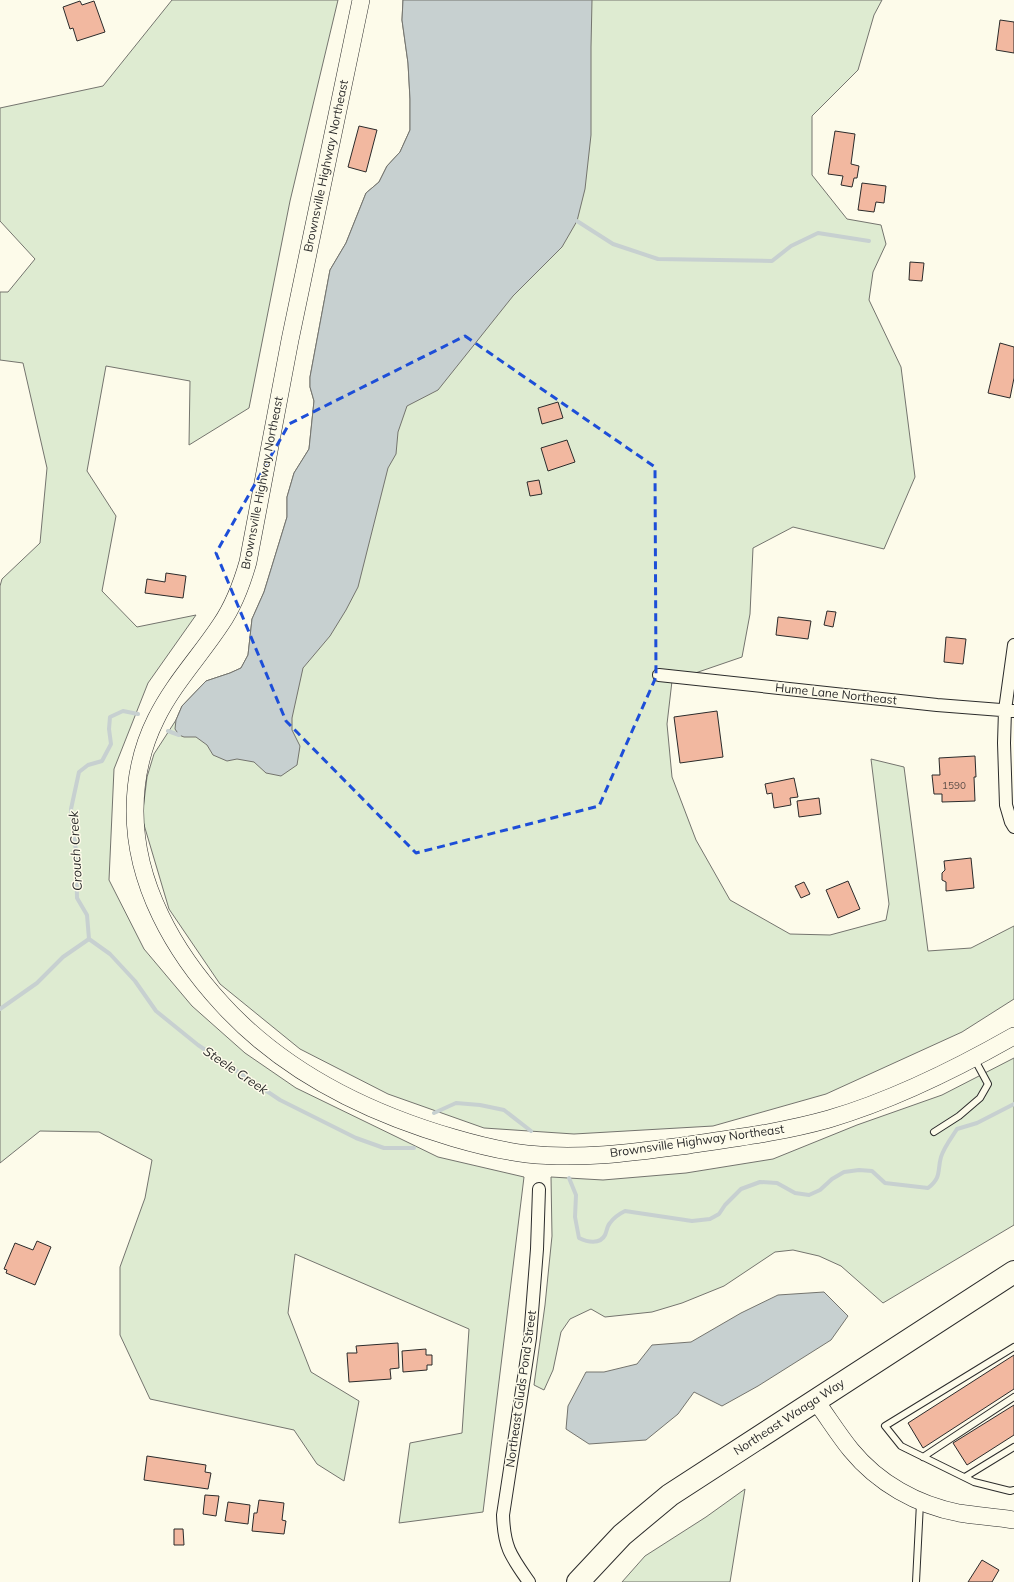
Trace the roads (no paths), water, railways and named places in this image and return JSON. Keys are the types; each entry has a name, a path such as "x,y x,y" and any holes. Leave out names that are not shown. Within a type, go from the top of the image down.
{"highway":[{"name":"Northeast Waaga Way","path":"578,1582 622,1536 670,1495 1014,1272"}],"main road":[{"name":"Brownsville Highway Northeast","path":"361,0 291,333 248,562 238,590 222,622 180,679 156,718 146,744 139,770 135,814 142,868 167,929 200,978 233,1016 255,1036 301,1070 344,1096 388,1116 439,1134 501,1150 527,1154 562,1156 614,1154 710,1141 800,1126 828,1119 870,1105 928,1081 975,1058 1014,1036"},
{"path":"815,1400 851,1450 864,1464 902,1493 921,1502 959,1513 1014,1520"}],"street":[{"path":"1014,645 1006,805 1014,827"},
{"name":"Hume Lane Northeast","path":"659,675 937,705 1010,710"},
{"name":"Northeast Gluds Pond Street","path":"529,1582 513,1560 506,1544 503,1515 530,1338 537,1249 539,1189"}],"lane":[{"path":"934,1132 959,1116 980,1098 988,1084 975,1058"},
{"path":"1014,1347 885,1426 901,1446 974,1482 1010,1491 1014,1490"},
{"path":"923,1456 1014,1397"},
{"path":"965,1477 1014,1447"},
{"path":"916,1582 921,1502"}],"waterway":[{"path":"577,221 613,244 658,259 772,261 791,246 818,233 869,241"},
{"name":"Crouch Creek","path":"89,939 87,915 77,898 76,851 71,809 79,772 88,765 102,761 111,744 109,729 110,717 123,711 138,714"},
{"name":"Crouch Creek","path":"168,731 179,735"},
{"name":"Steele Creek","path":"89,939 110,954 135,981 156,1011 198,1045 280,1100 356,1138 384,1148 414,1148"},
{"name":"Crouch Creek","path":"0,1009 37,983 63,957 89,939"},
{"name":"Steele Creek","path":"434,1113 456,1103 480,1105 504,1110 531,1131"},
{"name":"Steele Creek","path":"569,1178 576,1195 575,1217 579,1238 593,1242 603,1238 612,1221 625,1211 692,1221 710,1219 719,1214 725,1205 741,1189 760,1182 777,1183 795,1193 809,1195 820,1190 832,1179 844,1172 859,1170 872,1171 885,1183 928,1188 937,1177 942,1153 957,1129 977,1123 1014,1104"}]}
